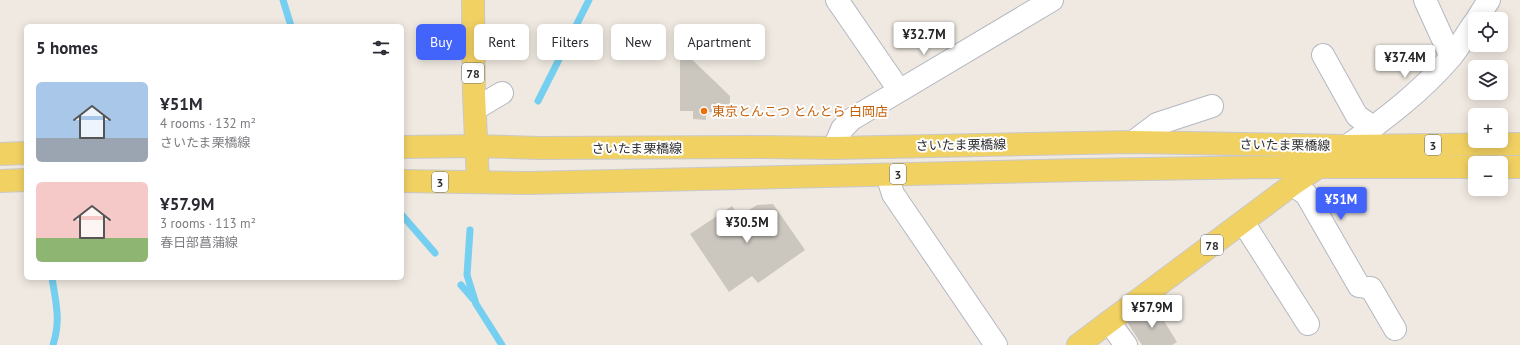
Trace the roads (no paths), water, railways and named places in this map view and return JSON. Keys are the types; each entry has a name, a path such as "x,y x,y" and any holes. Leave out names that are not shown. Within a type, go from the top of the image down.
{"main road":[{"name":"78","path":"473,0 478,182"},
{"name":"さいたま栗橋線","path":"404,147 834,148 1133,142 1347,146 1520,144"},
{"name":"78","path":"1078,345 1292,185 1347,146"},
{"path":"0,154 24,153"},
{"name":"さいたま栗橋線","path":"404,181 528,183 1138,169 1468,167"},
{"path":"1508,167 1520,167"},
{"path":"0,181 24,180"}],"street":[{"path":"837,0 899,90"},
{"path":"834,148 842,129 852,119 1052,0"},
{"path":"1425,0 1451,57"},
{"path":"1481,12 1489,0"},
{"path":"1347,146 1412,96 1451,57 1468,32"},
{"path":"1323,55 1357,116 1373,127"},
{"path":"475,109 502,93"},
{"path":"1133,142 1157,124 1212,106"},
{"path":"887,174 893,194 996,345"},
{"path":"1292,185 1306,194 1359,286 1371,288 1395,329"},
{"path":"1243,222 1308,324"},
{"path":"1110,322 1126,345"}],"waterway":[{"path":"283,0 290,24"},
{"path":"538,101 589,0"},
{"path":"404,217 435,253"},
{"path":"470,230 467,275 476,304 502,345"},
{"path":"52,280 57,319 57,328 53,345"},
{"path":"461,285 473,299"}],"place":[{"name":"東京とんこつ とんとら 白岡店","path":"704,111"}]}
